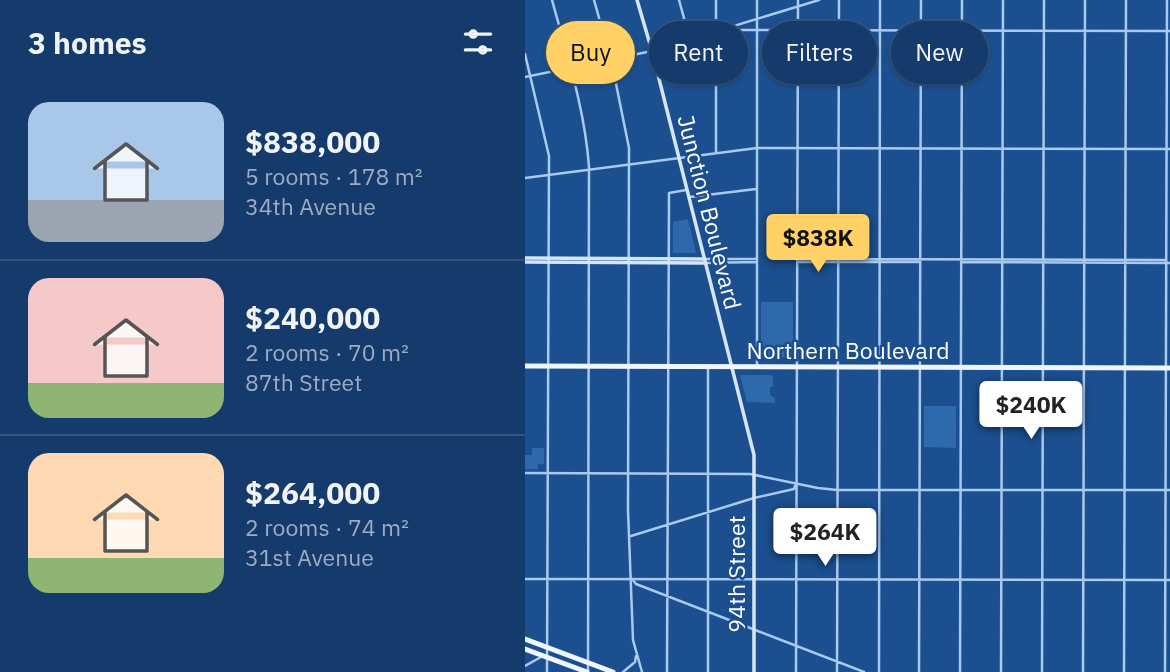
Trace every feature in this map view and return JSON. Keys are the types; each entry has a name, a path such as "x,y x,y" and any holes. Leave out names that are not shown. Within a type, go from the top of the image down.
{"main road":[{"name":"Junction Boulevard","path":"637,0 649,41"},
{"name":"Junction Boulevard","path":"660,84 754,455 754,475"},
{"path":"525,260 704,261"},
{"name":"Northern Boulevard","path":"525,366 1168,368"},
{"name":"94th Street","path":"754,475 754,672"},
{"path":"525,639 547,654 587,672"},
{"path":"525,649 588,663 613,672"}],"street":[{"path":"552,0 558,21"},
{"path":"594,0 600,21"},
{"path":"679,0 684,21"},
{"path":"715,21 716,0"},
{"path":"757,0 757,367"},
{"path":"798,0 798,21"},
{"path":"748,23 819,0"},
{"path":"839,0 839,21"},
{"path":"879,672 880,0"},
{"path":"921,0 921,21"},
{"path":"962,0 962,21"},
{"path":"1001,672 1003,0"},
{"path":"1042,672 1044,0"},
{"path":"1083,672 1085,0"},
{"path":"1124,672 1126,0"},
{"path":"1165,672 1168,580 1167,0"},
{"path":"748,30 762,30"},
{"path":"879,30 891,30"},
{"path":"988,31 1168,31"},
{"path":"525,54 549,156 547,672"},
{"path":"525,77 546,73"},
{"path":"574,84 588,149 589,170 587,672"},
{"path":"616,84 629,148 628,474 633,640 642,672"},
{"path":"715,84 716,152"},
{"path":"796,672 798,84"},
{"path":"837,672 839,84"},
{"path":"919,672 921,84"},
{"path":"961,672 962,84"},
{"path":"525,178 757,148 1168,149"},
{"path":"688,198 756,189"},
{"path":"667,672 669,193 686,190"},
{"path":"704,261 756,260"},
{"path":"797,260 1167,262"},
{"path":"708,367 708,672"},
{"path":"525,473 754,475 838,490 1168,490"},
{"path":"631,536 754,498 794,489 797,484"},
{"path":"525,579 1168,580"},
{"path":"632,579 636,584 864,672"},
{"path":"525,666 547,654"},
{"path":"623,672 635,662 636,656"}],"shaded area":[{"path":"688,219 696,253 673,253 673,222"},
{"path":"761,302 793,302 793,357 761,358"},
{"path":"740,375 773,375 770,395 775,398 775,403 747,402"},
{"path":"924,406 956,406 956,448 924,447"},
{"path":"532,448 544,448 544,464 538,464 538,469 525,469 525,455 532,455"}]}
